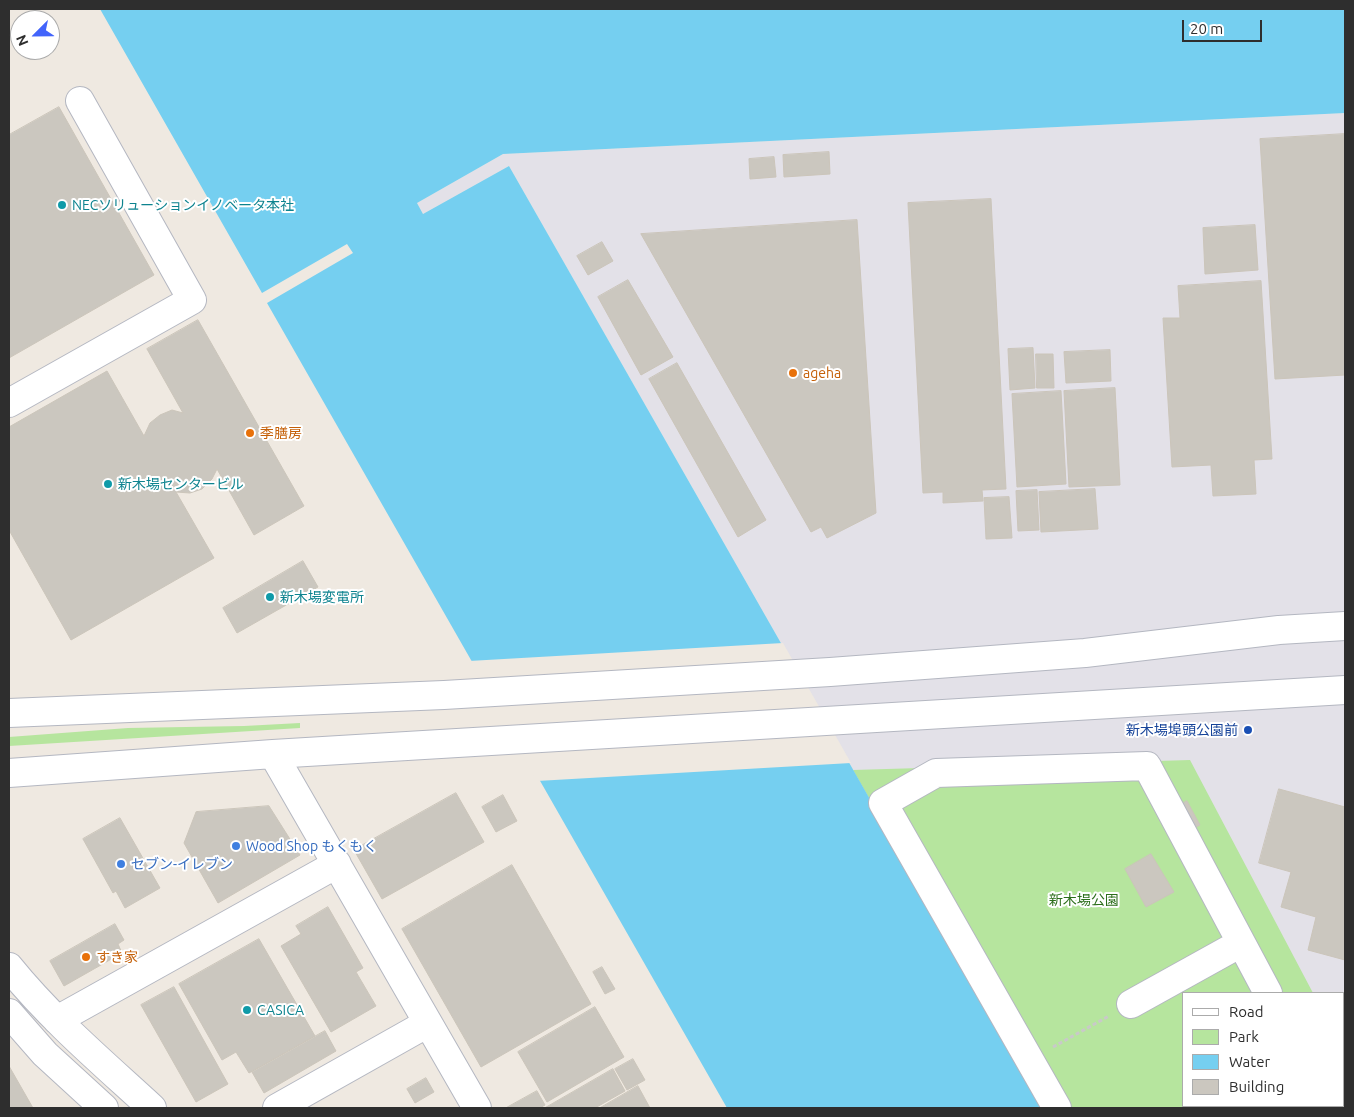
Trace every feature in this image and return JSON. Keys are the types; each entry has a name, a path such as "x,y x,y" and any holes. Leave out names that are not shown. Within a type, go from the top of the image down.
{"street":[{"path":"9,403 192,300 80,101"},
{"path":"9,713 444,695 830,672 1085,653 1279,630 1345,626"},
{"path":"9,773 274,754 1345,690"},
{"path":"274,754 477,1108"},
{"path":"1057,1108 883,803 936,773 1146,766 1267,992"},
{"path":"58,1020 337,864"},
{"path":"1131,1004 1241,943"},
{"path":"9,967 58,1020 152,1108"},
{"path":"9,1013 45,1054 104,1108"},
{"path":"277,1108 428,1024"}],"path":[{"path":"1030,1060 1131,1004"}],"shaded area":[{"path":"1345,113 1345,1054 1344,992 1182,992 1182,1107 1251,1107 1046,1108 509,166 423,214 417,203 503,154"}],"green space":[{"path":"300,723 300,728 9,746 9,737 128,728"},
{"name":"新木場公園","path":"1190,760 1312,992 1182,992 1182,1107 1251,1107 1046,1108 853,770"}],"water":[{"path":"100,9 1345,9 1345,113 503,154 417,203 423,214 509,166 1046,1108 727,1108 267,303 353,253 347,244 262,293"},
{"path":"1344,1054 1345,1108 1249,1108 1344,1107"}],"pier":[{"path":"783,643 851,763 537,781 469,661"}],"building":[{"name":"NECソリューションイノベータ本社","path":"59,107 154,275 9,358 9,135"},
{"path":"1345,134 1345,375 1275,379 1260,139"},
{"path":"829,152 830,174 784,177 783,155"},
{"path":"774,157 776,177 750,179 749,159"},
{"path":"991,199 1006,489 982,490 983,501 943,503 943,492 923,493 908,203"},
{"path":"857,220 876,513 827,538 821,527 811,532 641,234"},
{"path":"1255,225 1258,270 1205,274 1203,228"},
{"path":"602,242 613,261 588,275 577,256"},
{"path":"628,280 673,357 641,375 598,297"},
{"path":"1261,281 1272,459 1254,460 1256,494 1213,496 1211,465 1172,467 1163,318 1180,318 1178,286"},
{"name":"新木場センタービル","path":"198,320 304,506 254,535 217,469 212,479 202,489 190,493 176,492 214,558 71,640 9,530 9,427 107,371 144,436 150,423 160,415 172,410 183,413 147,349"},
{"path":"1033,348 1035,388 1010,390 1008,349"},
{"path":"1110,350 1111,381 1066,383 1064,352"},
{"path":"1036,354 1053,354 1054,388 1037,388"},
{"path":"677,363 766,520 738,537 649,379"},
{"path":"1115,388 1120,485 1069,487 1064,391"},
{"path":"1061,391 1066,484 1017,487 1012,394"},
{"path":"1095,489 1098,529 1041,532 1039,492"},
{"path":"1037,490 1039,530 1018,531 1016,491"},
{"path":"1009,497 1012,538 986,539 984,498"},
{"name":"新木場変電所","path":"303,561 318,587 237,633 223,608"},
{"path":"1279,789 1345,807 1345,960 1308,950 1316,917 1281,907 1291,872 1259,863"},
{"path":"456,793 484,842 382,899 354,850"},
{"path":"503,795 517,821 496,832 482,807"},
{"path":"1187,801 1200,825 1187,832 1174,808"},
{"path":"269,806 300,855 218,903 184,843 196,812"},
{"name":"セブン-イレブン","path":"120,818 160,888 125,908 116,891 113,893 83,839"},
{"path":"1151,854 1174,892 1146,907 1125,869"},
{"path":"512,865 591,1004 481,1067 402,929"},
{"path":"328,907 363,968 356,972 376,1006 331,1032 281,946 301,934 296,926"},
{"name":"すき家","path":"115,924 124,940 118,944 122,953 64,986 50,961"},
{"name":"CASICA","path":"259,939 315,1036 249,1073 236,1052 222,1060 179,984"},
{"path":"602,967 615,989 605,994 593,972"},
{"path":"174,987 228,1084 196,1102 141,1005"},
{"path":"595,1007 624,1057 547,1102 518,1052"},
{"path":"325,1031 336,1051 264,1093 252,1072"},
{"path":"633,1059 645,1080 627,1090 615,1069"},
{"path":"9,1066 33,1108 9,1108"},
{"path":"613,1069 625,1091 595,1108 545,1108"},
{"path":"426,1078 434,1092 415,1103 407,1089"},
{"path":"638,1086 650,1108 600,1108"},
{"path":"537,1091 545,1105 540,1108 506,1108"}],"place":[{"name":"NECソリューションイノベータ本社","path":"62,205"},
{"name":"ageha","path":"793,373"},
{"name":"季膳房","path":"250,433"},
{"name":"新木場センタービル","path":"108,484"},
{"name":"新木場変電所","path":"270,597"},
{"name":"新木場埠頭公園前","path":"1248,730"},
{"name":"Wood Shop もくもく","path":"236,846"},
{"name":"セブン-イレブン","path":"121,864"},
{"name":"すき家","path":"86,957"},
{"name":"CASICA","path":"247,1010"}]}
